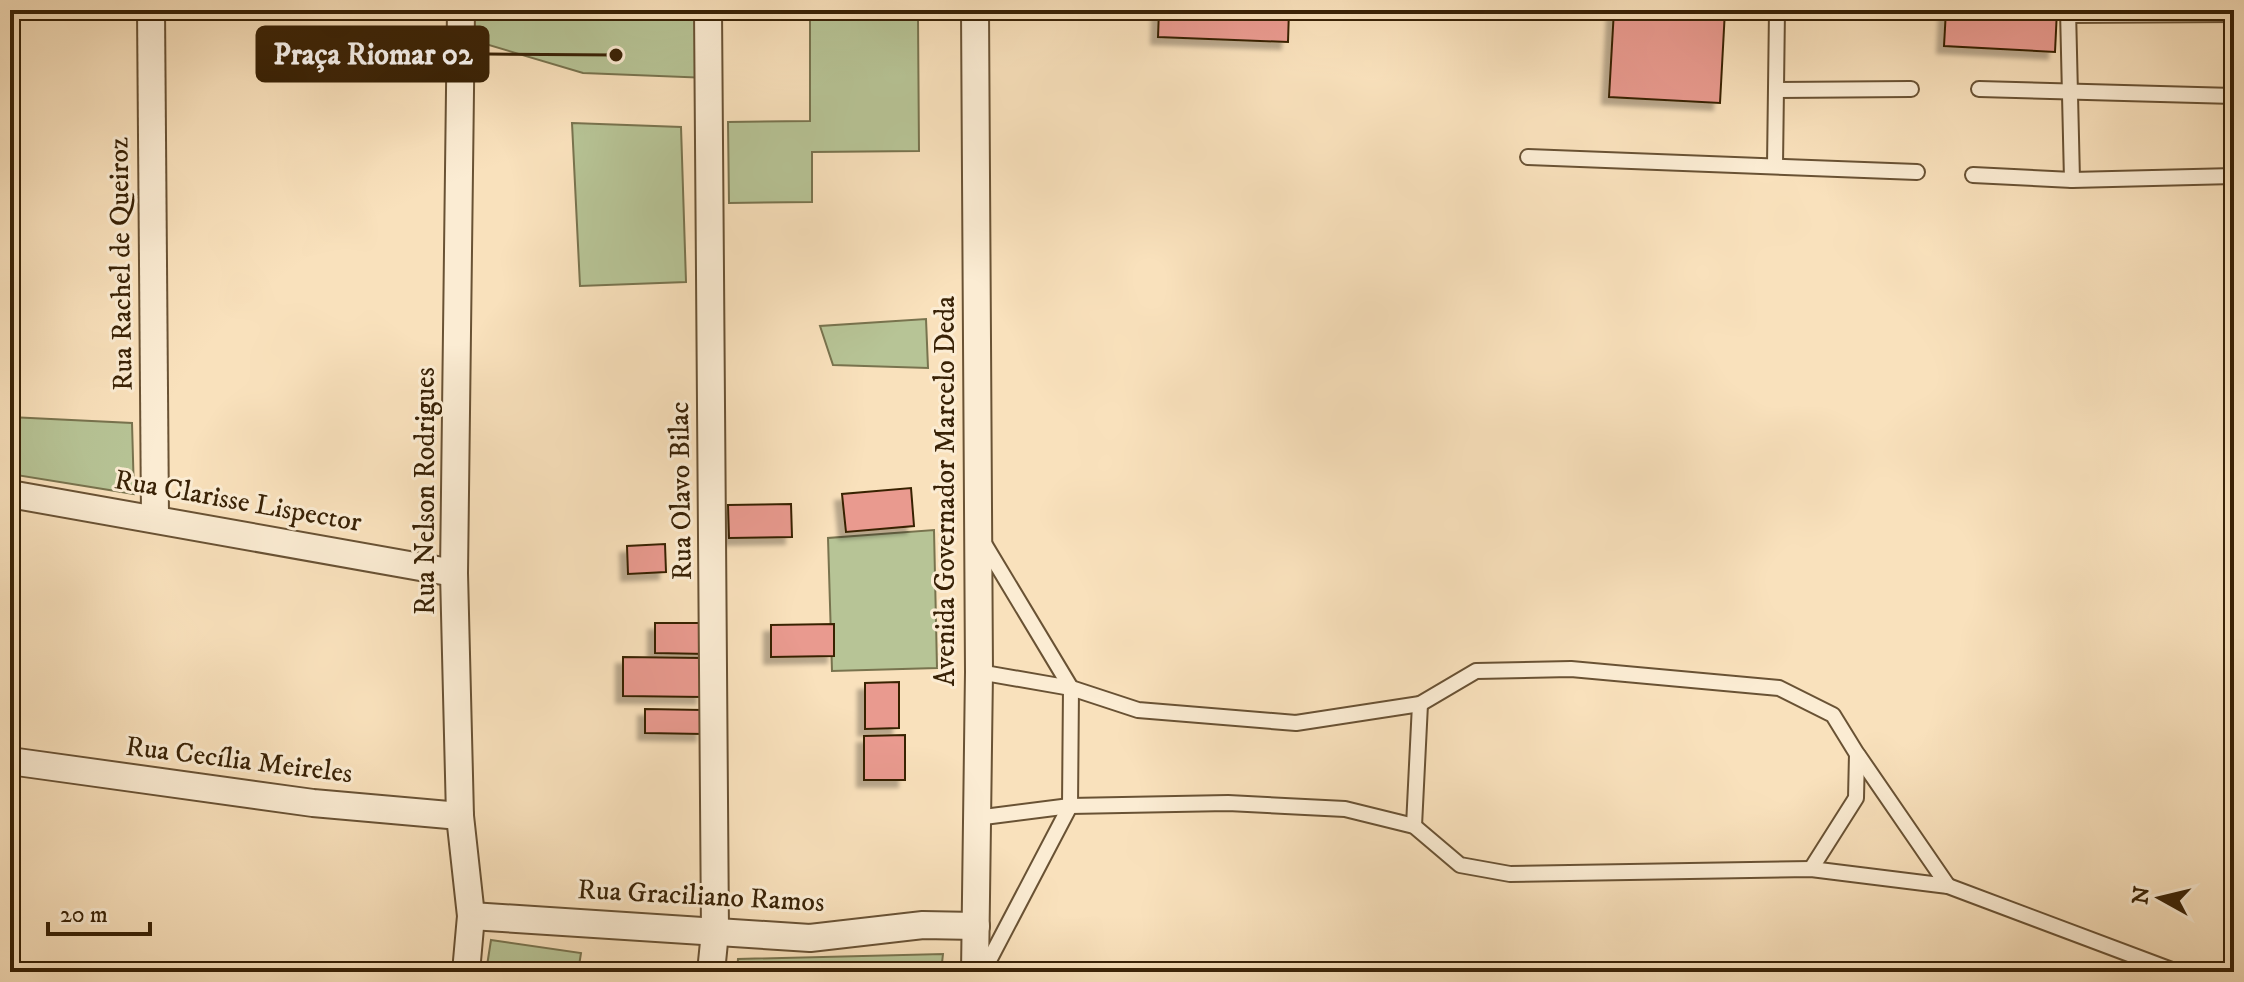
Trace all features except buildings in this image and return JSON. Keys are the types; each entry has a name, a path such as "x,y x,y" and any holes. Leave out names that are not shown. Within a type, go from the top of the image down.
{"street":[{"name":"Rua Rachel de Queiroz","path":"151,10 155,517"},
{"name":"Rua Nelson Rodrigues","path":"460,10 454,573 460,816 471,916 466,972"},
{"name":"Rua Olavo Bilac","path":"708,10 715,932 711,972"},
{"name":"Avenida Governador Marcelo Deda","path":"975,10 979,672 975,972"},
{"name":"Rua Clarisse Lispector","path":"10,494 155,517 454,573"},
{"name":"Rua Cecília Meireles","path":"10,761 313,803 460,816"},
{"name":"Rua Graciliano Ramos","path":"471,916 810,938 923,925 976,926"}],"lane":[{"path":"1775,165 1777,10"},
{"path":"2072,180 2073,92 2068,13 2234,14"},
{"path":"1776,90 1911,89"},
{"path":"1979,89 2234,96"},
{"path":"1528,157 1917,172"},
{"path":"1973,175 2072,180 2234,176"},
{"path":"977,533 1071,688 1070,806 983,972"},
{"path":"979,672 1071,688 1138,710 1296,723 1420,704 1476,671 1571,669 1779,688 1833,715 1948,886"},
{"path":"1414,826 1420,704"},
{"path":"1811,869 1856,798 1857,754"},
{"path":"976,818 1070,806 1228,803 1345,809 1414,826 1460,865 1510,874 1811,869 1948,886 2177,972"}],"green space":[{"path":"461,10 708,10 709,78 583,73 462,37"},
{"path":"918,19 919,151 812,152 812,202 729,203 728,122 810,121 810,20"},
{"path":"572,123 681,127 686,282 580,286"},
{"path":"926,319 928,368 833,365 820,326"},
{"path":"10,417 132,423 134,494 10,474"},
{"path":"934,530 937,668 832,671 828,538"},
{"path":"491,940 581,953 578,972 486,972"},
{"path":"943,954 941,972 737,972 738,959"}],"place":[{"name":"Praça Riomar 02","path":"616,55"}]}
